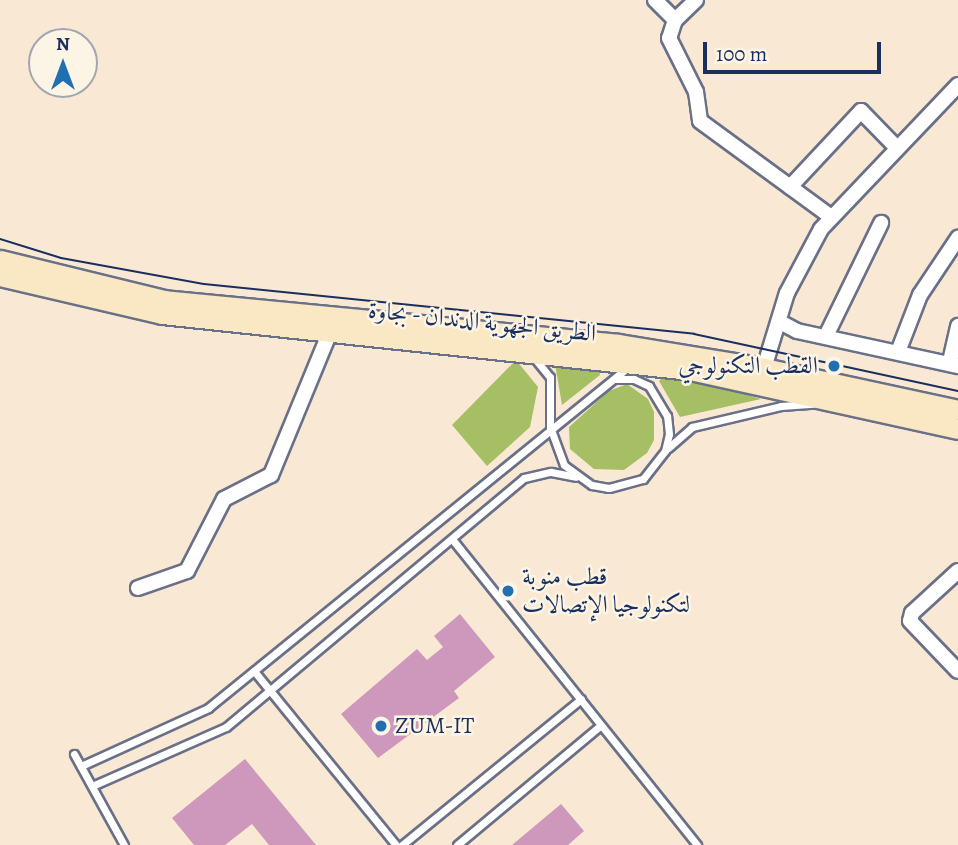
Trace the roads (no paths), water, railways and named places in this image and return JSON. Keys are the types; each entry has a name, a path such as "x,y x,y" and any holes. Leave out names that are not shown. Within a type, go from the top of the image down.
{"main road":[{"name":"الطريق الجهوية الدندان - بجاوة","path":"0,260 98,286 203,305 618,344 670,352 957,424"},
{"name":"الطريق الجهوية الدندان - بجاوة","path":"0,276 162,314 513,348 762,376 832,403 957,424"}],"street":[{"path":"655,0 675,20"},
{"path":"696,0 675,20 670,49 696,92 700,121 831,217"},
{"path":"762,376 788,293 831,217 958,85"},
{"path":"790,187 861,111 896,147"},
{"path":"827,336 881,223"},
{"path":"898,352 920,295 958,238"},
{"path":"780,322 785,328 898,352 954,358 958,326"},
{"path":"138,588 187,571 224,499 271,475 330,332"},
{"path":"958,571 912,613 910,621 958,671"}],"lane":[{"path":"618,344 635,362 667,416 665,451"},
{"path":"513,348 547,369 552,387 550,427 559,457 576,477"},
{"path":"80,766 208,708 550,427 635,362 670,352"},
{"path":"614,379 634,379 649,386"},
{"path":"92,786 207,738 270,690 524,478 551,472 576,477 592,485 627,486 650,473 665,451 692,427 781,407 832,403"},
{"path":"452,539 697,845"},
{"path":"254,671 396,845"},
{"path":"402,845 580,699"},
{"path":"457,845 601,725"},
{"path":"74,754 124,845"}],"tram line":[{"path":"0,239 61,258 204,284 694,334 958,391"}],"place":[{"name":"القطب التكنولوجي","path":"834,366"},
{"name":"قطب منوبة لتكنولوجيا الإتصالات","path":"508,591"},
{"name":"ZUM-IT","path":"381,726"}]}
